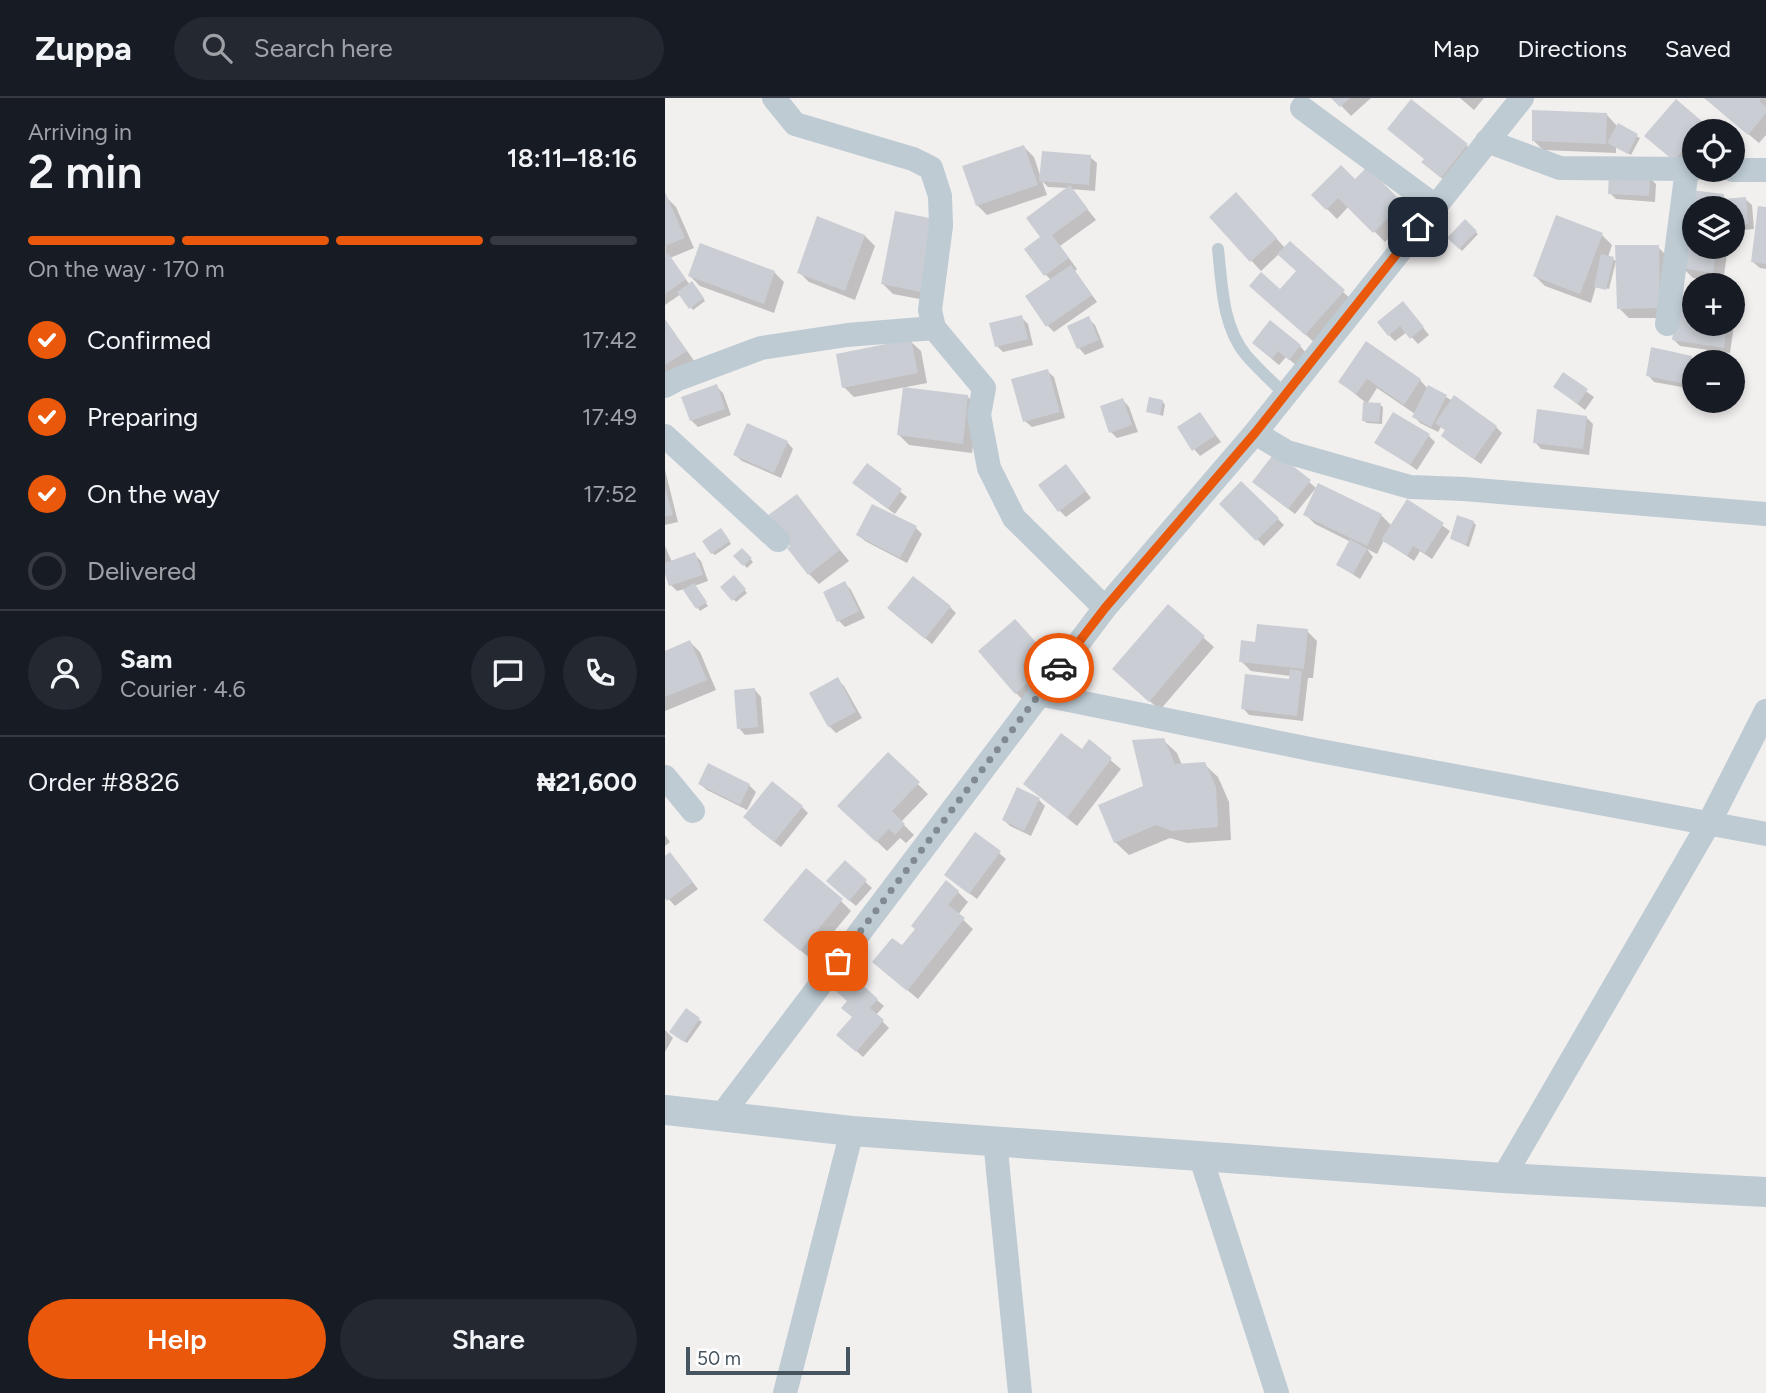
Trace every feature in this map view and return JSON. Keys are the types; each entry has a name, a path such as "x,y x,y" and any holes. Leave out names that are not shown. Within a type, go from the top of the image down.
{"street":[{"path":"774,98 795,124 913,159 931,168 940,197 941,226 930,310 935,328 985,388 979,415 989,468 1014,518 1105,608"},
{"path":"721,1116 1105,608 1255,433 1522,98"},
{"path":"1302,108 1435,206"},
{"path":"1487,141 1560,168 1682,169"},
{"path":"1745,170 1766,170"},
{"path":"1667,324 1688,182"},
{"path":"665,386 761,348 847,335 935,328"},
{"path":"1255,433 1287,452 1410,487 1766,514"},
{"path":"665,436 778,540"},
{"path":"1039,694 1328,753 1766,834"},
{"path":"1503,1178 1709,823 1766,711"},
{"path":"665,777 693,811"},
{"path":"665,1110 852,1131 1503,1178 1766,1192"},
{"path":"785,1393 852,1131"},
{"path":"995,1140 1020,1393"},
{"path":"1200,1155 1277,1393"}],"lane":[{"path":"1218,249 1225,308 1233,335 1245,354 1286,394"}],"building":[{"path":"1331,98 1350,98 1340,107"},
{"path":"1704,98 1761,98 1759,101 1766,107 1766,113 1748,135 1745,132 1745,119 1729,119"},
{"path":"1411,99 1468,144 1441,178 1421,162 1424,159 1387,129"},
{"path":"1676,99 1699,119 1682,119 1682,151 1674,161 1644,136"},
{"path":"1532,110 1607,113 1606,144 1532,141"},
{"path":"1618,123 1638,134 1628,154 1607,143"},
{"path":"1024,145 1038,185 976,206 962,166"},
{"path":"1042,151 1091,155 1089,185 1039,181"},
{"path":"1341,165 1355,179 1367,167 1403,203 1373,233 1338,198 1326,210 1311,195"},
{"path":"1609,173 1650,176 1649,196 1608,194"},
{"path":"1070,185 1088,209 1052,235 1069,258 1044,276 1024,249 1040,237 1026,218"},
{"path":"1691,190 1724,194 1724,196 1690,196"},
{"path":"665,192 685,238 665,246"},
{"path":"1236,192 1277,238 1250,262 1209,217"},
{"path":"1745,197 1748,224 1745,224"},
{"path":"1758,206 1766,207 1766,264 1751,262"},
{"path":"895,211 939,220 926,293 881,284"},
{"path":"1556,215 1603,233 1580,294 1533,276"},
{"path":"817,216 865,235 845,291 797,273"},
{"path":"1465,219 1477,231 1459,249 1447,238"},
{"path":"1290,241 1345,290 1305,335 1249,286 1261,272 1280,289 1296,271 1277,254"},
{"path":"700,243 775,271 764,304 688,276"},
{"path":"1615,245 1659,245 1660,308 1617,309"},
{"path":"668,253 686,279 665,294 665,255"},
{"path":"1601,254 1614,257 1606,290 1594,287"},
{"path":"1682,259 1715,259 1713,273 1681,268"},
{"path":"1071,265 1092,295 1046,327 1025,296"},
{"path":"692,281 704,298 689,309 677,292"},
{"path":"1403,301 1424,327 1410,339 1400,326 1388,336 1377,322"},
{"path":"1677,302 1682,303 1682,336 1726,336 1724,348 1672,340"},
{"path":"1022,315 1028,339 995,347 989,323"},
{"path":"1089,316 1099,340 1077,349 1067,326"},
{"path":"665,319 687,351 665,365"},
{"path":"1270,320 1301,345 1289,360 1278,351 1272,359 1252,343"},
{"path":"911,339 918,373 842,388 836,354"},
{"path":"1366,341 1421,379 1404,405 1367,379 1356,394 1338,382"},
{"path":"1651,347 1682,354 1682,383 1646,376"},
{"path":"1048,369 1060,412 1023,422 1011,379"},
{"path":"1563,372 1588,389 1578,404 1553,387"},
{"path":"717,384 725,409 690,421 681,397"},
{"path":"1428,385 1447,395 1431,427 1412,417"},
{"path":"903,387 968,395 963,444 897,435"},
{"path":"1454,395 1497,426 1474,459 1441,436 1445,430 1435,423"},
{"path":"1149,397 1163,400 1160,415 1146,412"},
{"path":"1123,398 1132,425 1109,433 1100,406"},
{"path":"1363,402 1381,403 1379,422 1362,421"},
{"path":"1537,409 1587,416 1583,449 1533,443"},
{"path":"1200,412 1216,435 1192,451 1177,427"},
{"path":"1393,412 1430,434 1410,465 1374,443"},
{"path":"747,423 788,441 774,473 733,455"},
{"path":"1275,452 1311,480 1288,509 1252,482"},
{"path":"867,463 902,489 888,509 852,483"},
{"path":"1066,464 1086,491 1058,512 1038,485"},
{"path":"1241,481 1279,518 1256,541 1219,504"},
{"path":"1318,483 1382,514 1367,546 1303,515"},
{"path":"665,488 673,515 665,517"},
{"path":"797,494 840,550 808,575 767,516"},
{"path":"1407,499 1444,523 1425,553 1413,546 1407,556 1381,540"},
{"path":"872,504 917,526 900,558 856,535"},
{"path":"1457,515 1474,521 1466,545 1450,539"},
{"path":"721,528 730,541 711,554 702,541"},
{"path":"1350,539 1367,549 1353,574 1336,565"},
{"path":"742,548 752,558 743,566 733,556"},
{"path":"695,552 703,575 669,586 665,563"},
{"path":"734,575 746,589 732,601 720,587"},
{"path":"913,576 951,606 925,639 887,608"},
{"path":"845,581 859,611 837,622 823,592"},
{"path":"694,583 707,602 696,609 683,590"},
{"path":"1168,604 1205,636 1149,702 1112,669"},
{"path":"1015,619 1041,648 1022,665 1033,678 1015,694 978,651"},
{"path":"1257,624 1308,629 1304,669 1239,662 1241,640 1255,642"},
{"path":"690,640 707,680 665,697 665,651"},
{"path":"1290,669 1302,671 1297,716 1241,709 1245,674 1289,679"},
{"path":"838,677 856,712 828,727 809,693"},
{"path":"755,688 758,727 737,729 734,690"},
{"path":"1061,733 1082,749 1089,739 1112,758 1067,818 1023,784"},
{"path":"1164,738 1175,764 1205,762 1216,787 1218,827 1172,831 1156,825 1114,843 1098,805 1143,786 1132,740"},
{"path":"888,752 920,782 892,811 905,824 895,835 889,829 876,842 837,806"},
{"path":"708,763 750,784 740,805 698,784"},
{"path":"772,781 803,806 774,842 743,817"},
{"path":"1017,787 1040,798 1024,831 1002,820"},
{"path":"975,832 1001,851 969,894 944,875"},
{"path":"670,852 693,882 667,901 665,856"},
{"path":"845,860 867,880 849,901 826,881"},
{"path":"806,868 843,899 800,951 763,920"},
{"path":"946,880 959,891 948,905 965,918 907,991 872,962 892,938 902,945 915,929 911,926"},
{"path":"846,970 878,999 870,1008 884,1020 856,1052 836,1035 852,1017 841,1008 847,1001 831,987"},
{"path":"686,1008 700,1018 684,1042 669,1032"}],"way so far":[{"path":"838,961 1059,668"}],"route":[{"path":"1059,668 1105,608 1255,433 1418,227"}]}
